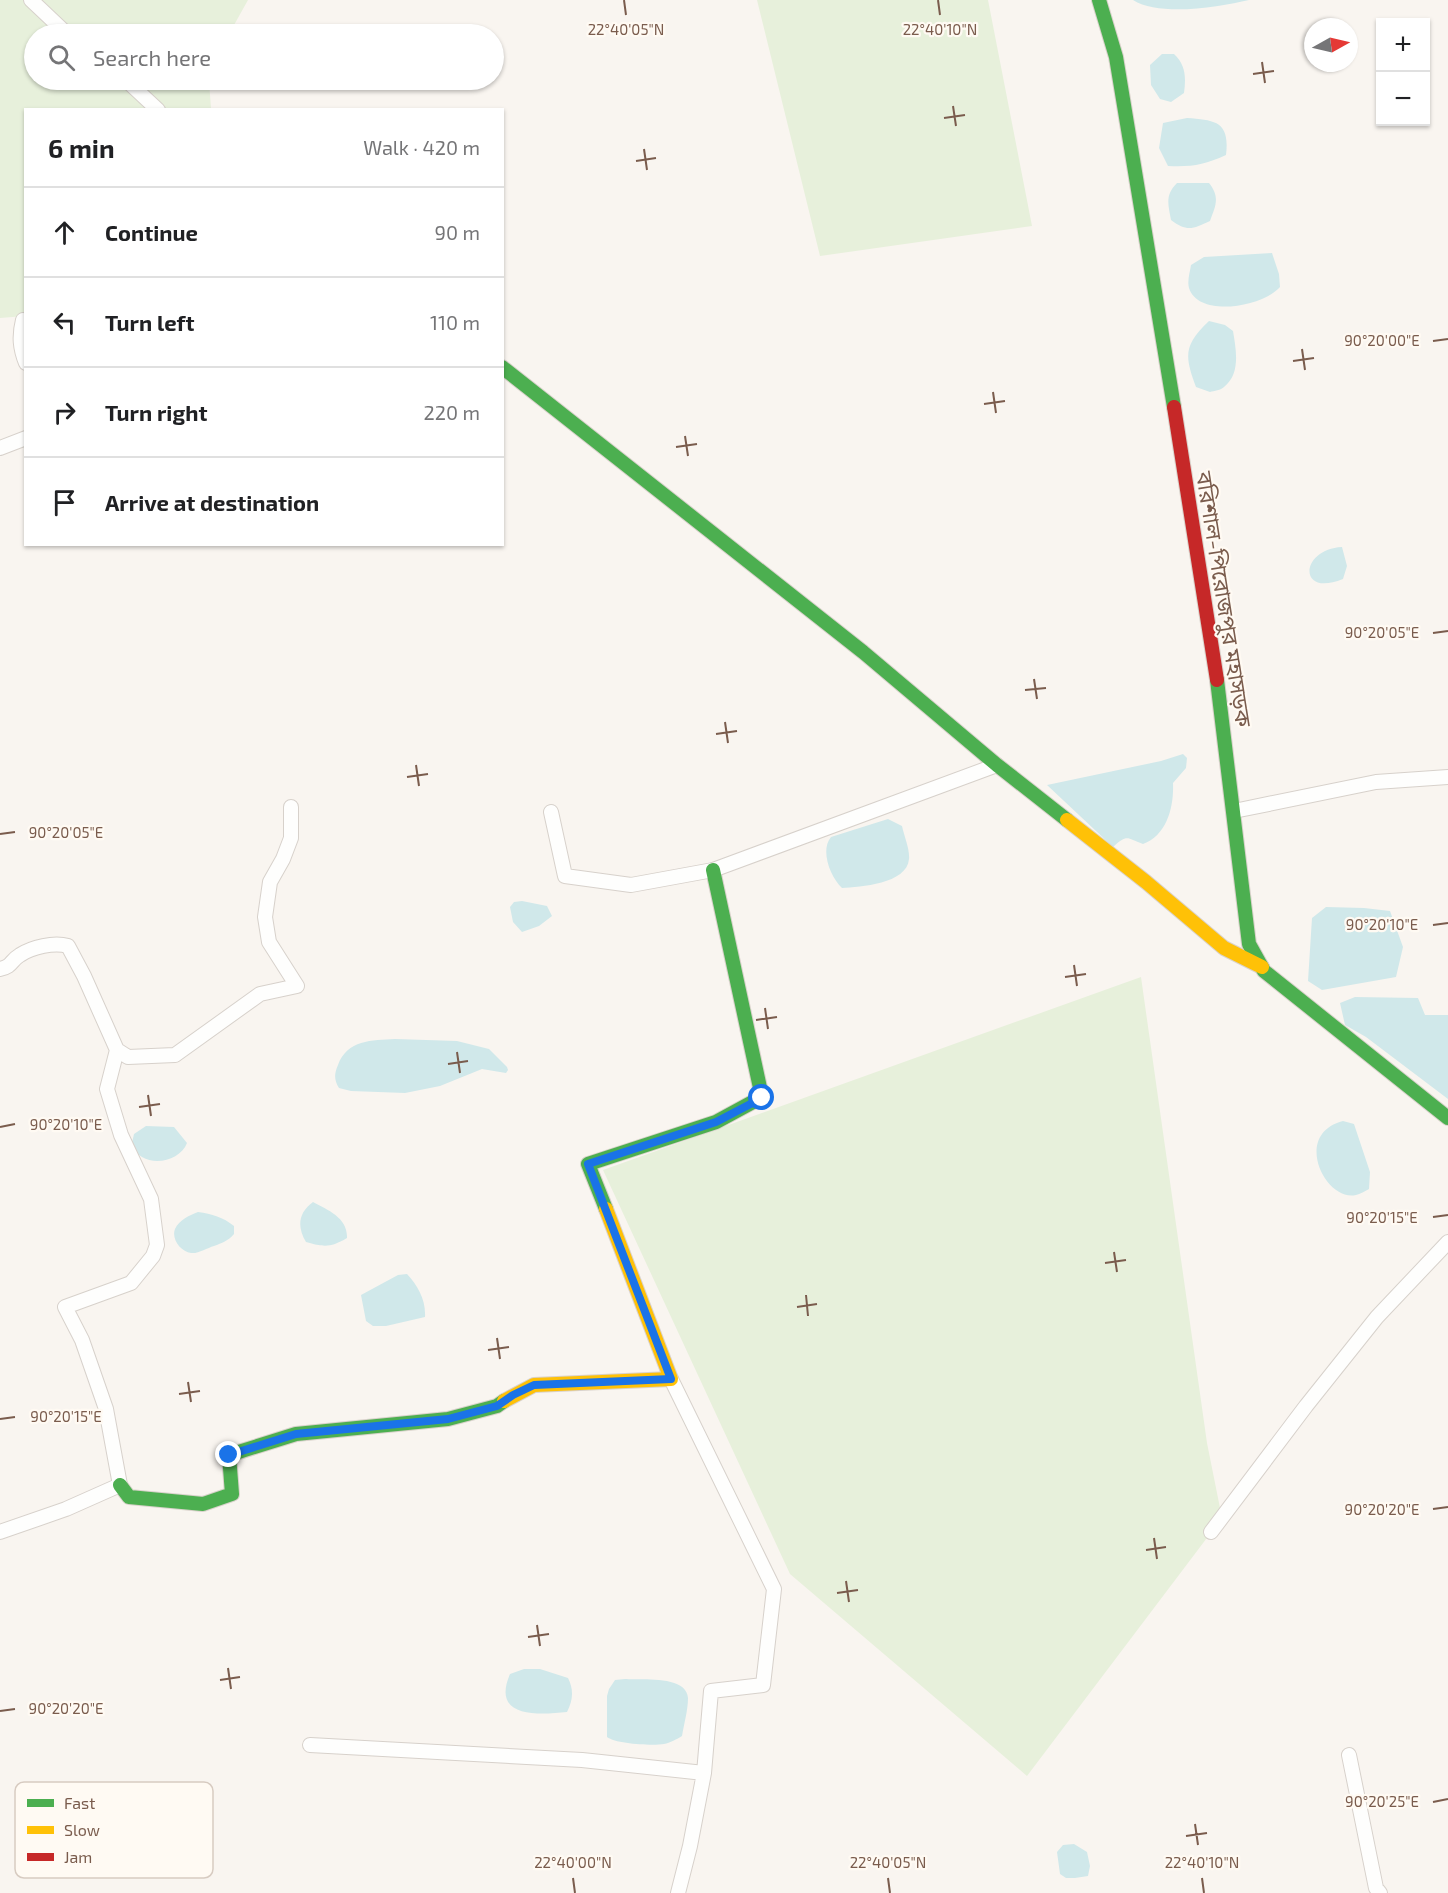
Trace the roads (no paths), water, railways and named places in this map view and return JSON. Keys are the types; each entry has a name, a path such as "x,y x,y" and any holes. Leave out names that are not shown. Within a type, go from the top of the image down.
{"main road":[{"name":"বরিশাল-পিরোজপুর মহাসড়ক","path":"1098,0 1116,57 1159,316 1223,722 1249,944 1264,971 1448,1118"},
{"path":"504,368 863,652 997,765 1146,882 1224,948 1262,967"},
{"path":"120,1485 129,1497 203,1504 232,1494 229,1455 296,1434 448,1419 497,1406 534,1385 671,1379 588,1164 716,1122 762,1098 713,870"}],"street":[{"path":"31,0 56,24"},
{"path":"137,90 156,108"},
{"path":"23,320 20,331 20,348 24,358"},
{"path":"0,448 24,439"},
{"path":"551,812 565,876 632,885 713,870 997,765"},
{"path":"1234,812 1376,782 1448,777"},
{"path":"0,969 9,967 19,956 41,947 60,943 68,946 117,1050 128,1057 175,1055 260,994 297,986 268,942 265,917 270,882 283,859 291,838 291,807"},
{"path":"0,1532 66,1509 120,1485 106,1409 82,1340 65,1307 131,1283 148,1263 158,1245 151,1199 121,1136 107,1089 117,1050"},
{"path":"1211,1532 1377,1317 1448,1242"},
{"path":"671,1379 774,1590 763,1685 711,1691 704,1773 678,1893"},
{"path":"310,1745 582,1760 704,1773"},
{"path":"1348,1755 1376,1888 1380,1893"}],"water":[{"path":"1133,0 1249,0 1206,8 1174,9 1158,8"},
{"path":"1162,54 1174,54 1184,72 1184,93 1171,102 1160,99 1151,85 1150,65"},
{"path":"1187,118 1206,120 1219,125 1226,136 1226,155 1198,165 1168,166 1159,148 1163,123"},
{"path":"1177,183 1209,183 1216,197 1210,221 1186,228 1171,220 1169,196"},
{"path":"1272,253 1279,274 1280,287 1260,300 1232,306 1205,304 1195,298 1189,288 1191,265 1204,257"},
{"path":"1209,321 1225,325 1233,331 1236,353 1235,368 1229,382 1221,389 1210,392 1196,387 1188,358 1191,344"},
{"path":"1342,547 1347,566 1343,579 1328,583 1318,582 1311,578 1312,563 1318,556 1328,550"},
{"path":"1183,754 1187,758 1186,768 1173,783 1172,801 1167,819 1158,834 1143,844 1127,838 1113,847 1047,785 1161,761"},
{"path":"888,819 902,826 909,855 906,867 892,879 860,887 842,888 830,870 826,856 831,837"},
{"path":"522,901 547,906 552,916 539,926 522,932 513,922 510,907 514,902"},
{"path":"1326,907 1390,911 1403,947 1396,977 1322,990 1308,981 1312,918"},
{"path":"1355,997 1418,998 1425,1015 1448,1015 1448,1099 1366,1037 1345,1025 1340,1003"},
{"path":"395,1039 457,1041 489,1049 508,1070 506,1073 482,1069 440,1086 405,1093 351,1091 339,1088 335,1080 336,1071 347,1051 361,1043"},
{"path":"1343,1121 1354,1124 1370,1172 1369,1189 1356,1195 1344,1194 1334,1188 1325,1178 1319,1165 1317,1152 1319,1139 1328,1128"},
{"path":"146,1126 174,1127 187,1143 184,1149 174,1157 161,1161 148,1160 141,1156 131,1147 134,1134"},
{"path":"313,1202 341,1220 347,1238 327,1246 306,1242 301,1231 300,1220 304,1211"},
{"path":"198,1212 226,1220 234,1226 234,1234 225,1242 200,1252 187,1252 176,1241 175,1229 182,1220"},
{"path":"407,1274 415,1283 420,1294 425,1317 386,1326 373,1326 366,1321 361,1295 398,1275"},
{"path":"524,1669 540,1669 568,1678 572,1695 567,1712 531,1713 520,1711 512,1706 507,1699 506,1688 510,1674"},
{"path":"615,1680 662,1680 680,1685 686,1691 688,1703 682,1736 673,1741 652,1745 626,1743 607,1737 609,1689"},
{"path":"1074,1844 1087,1852 1090,1866 1088,1876 1066,1878 1060,1874 1057,1852 1063,1845"}]}
